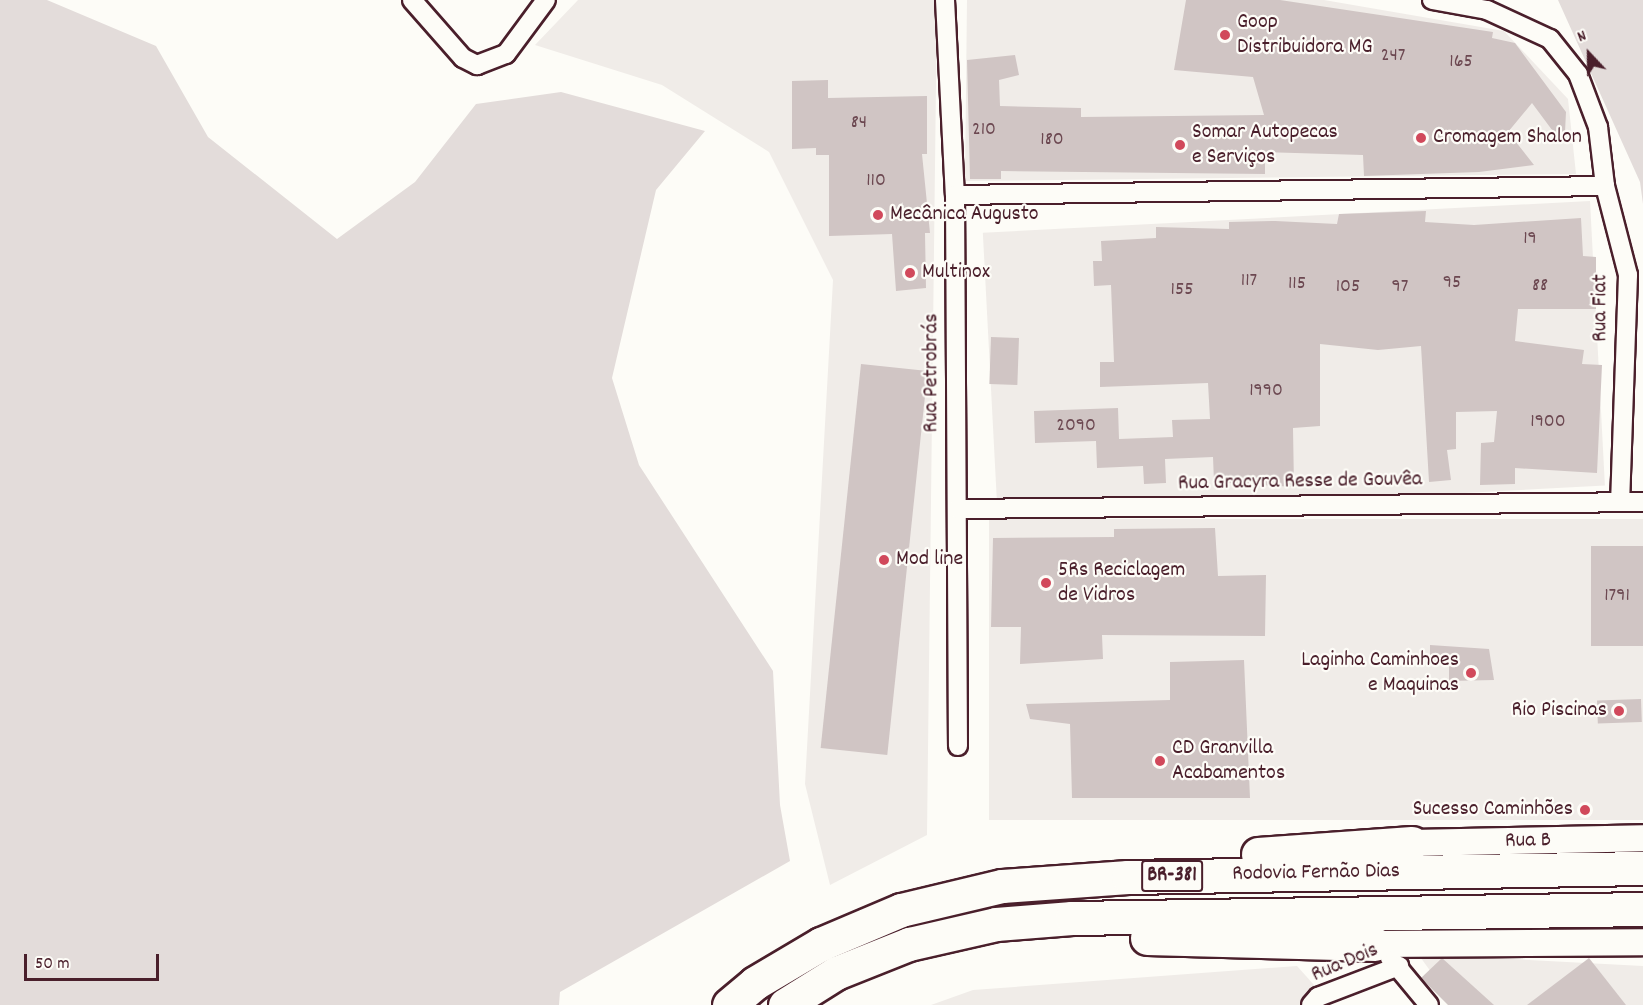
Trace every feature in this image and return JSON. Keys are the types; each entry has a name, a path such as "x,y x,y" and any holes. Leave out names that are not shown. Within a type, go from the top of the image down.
{"highway":[{"path":"1128,877 1255,854 1412,843"},
{"name":"Rodovia Fernão Dias","path":"729,1005 755,982 821,944 901,910 1002,886 1128,877 1643,868"},
{"name":"Rodovia Fernão Dias","path":"785,1005 836,973 909,944 996,924 1072,918 1643,909"},
{"name":"BR-381","path":"1072,918 1115,938 1375,944"}],"street":[{"path":"412,0 463,58 477,65 506,54 546,0"},
{"name":"Rua Petrobrás","path":"945,0 955,195 958,746"},
{"name":"Rua Fiat","path":"1432,0 1486,10 1550,39 1578,74 1598,127 1605,186 1628,275 1620,502"},
{"path":"955,195 1605,186"},
{"name":"Rua Gracyra Resse de Gouvêa","path":"957,509 1643,502"},
{"name":"Rua B","path":"1412,843 1643,838"},
{"name":"BR-381","path":"1375,944 1643,942"},
{"path":"1375,944 1399,966 1429,1005"},
{"name":"Rua Dois","path":"1311,1005 1318,997 1399,966"}],"shaded area":[{"path":"0,0 47,0 156,46 208,137 337,239 415,182 476,104 561,92 705,131 656,190 612,378 639,465 773,671 780,805 790,861 560,992 559,1005 0,1005"},
{"path":"578,0 937,0 927,835 830,885 805,784 833,280 769,152 662,85 535,45"},
{"path":"967,0 1324,0 1504,31 1568,99 1576,174 965,181"},
{"path":"1558,0 1643,0 1643,204 1640,182"},
{"path":"1590,201 1605,486 998,517 983,233"},
{"path":"989,519 1643,519 1643,820 989,820"},
{"path":"1418,954 1643,966 1643,1005 1455,1005"},
{"path":"1297,966 1332,1005 931,1005 973,990"}],"building":[{"path":"1186,0 1280,0 1493,32 1492,38 1515,43 1566,112 1565,132 1555,134 1532,103 1508,132 1534,165 1479,172 1364,176 1363,155 1265,152 1265,174 1001,171 1001,179 970,179 967,60 1015,55 1019,75 999,80 1000,106 1081,108 1081,117 1264,115 1253,77 1174,70"},
{"path":"828,80 828,98 927,96 927,154 922,154 930,233 925,233 926,288 896,291 892,234 829,236 829,155 816,155 816,148 792,149 792,81"},
{"path":"1426,211 1425,222 1474,225 1581,218 1583,256 1596,257 1596,309 1518,309 1515,341 1584,350 1582,364 1602,365 1597,473 1515,468 1515,484 1480,485 1481,443 1494,442 1497,411 1456,412 1456,449 1447,450 1451,480 1429,482 1421,346 1378,350 1320,344 1320,426 1293,428 1294,487 1214,482 1213,457 1165,459 1166,483 1144,484 1143,466 1097,468 1096,441 1035,443 1034,411 1118,408 1119,439 1173,437 1172,420 1210,419 1208,383 1100,387 1100,362 1114,362 1111,285 1094,286 1093,261 1102,261 1101,241 1156,238 1156,227 1229,229 1229,222 1275,221 1337,224 1339,214"},
{"path":"991,337 1019,338 1017,385 989,384"},
{"name":"Mod line","path":"861,364 928,371 887,755 821,748"},
{"path":"1215,528 1218,576 1266,575 1265,636 1102,635 1103,659 1020,664 1021,627 991,627 993,538 1114,537 1114,529"},
{"path":"1591,546 1643,546 1643,646 1591,646"},
{"name":"Laginha Caminhoes e Maquinas","path":"1430,645 1489,649 1494,680 1449,681 1449,665 1430,665"},
{"name":"CD Granvilla Acabamentos","path":"1244,660 1250,798 1072,798 1070,724 1030,719 1026,704 1170,700 1170,662"},
{"name":"Rio Piscinas","path":"1641,699 1642,722 1598,724 1597,701"},
{"path":"1442,958 1494,1005 1448,1005 1421,978"},
{"path":"1589,958 1626,1005 1527,1005"}],"place":[{"name":"Goop Distribuidora MG","path":"1225,35"},
{"name":"Cromagem Shalon","path":"1421,138"},
{"name":"Somar Autopecas e Serviços","path":"1180,145"},
{"name":"Mecânica Augusto","path":"878,215"},
{"name":"Multinox","path":"910,273"},
{"name":"Mod line","path":"884,560"},
{"name":"5Rs Reciclagem de Vidros","path":"1046,583"},
{"name":"Laginha Caminhoes e Maquinas","path":"1471,673"},
{"name":"Rio Piscinas","path":"1619,711"},
{"name":"CD Granvilla Acabamentos","path":"1160,761"},
{"name":"Sucesso Caminhões","path":"1585,810"}]}
